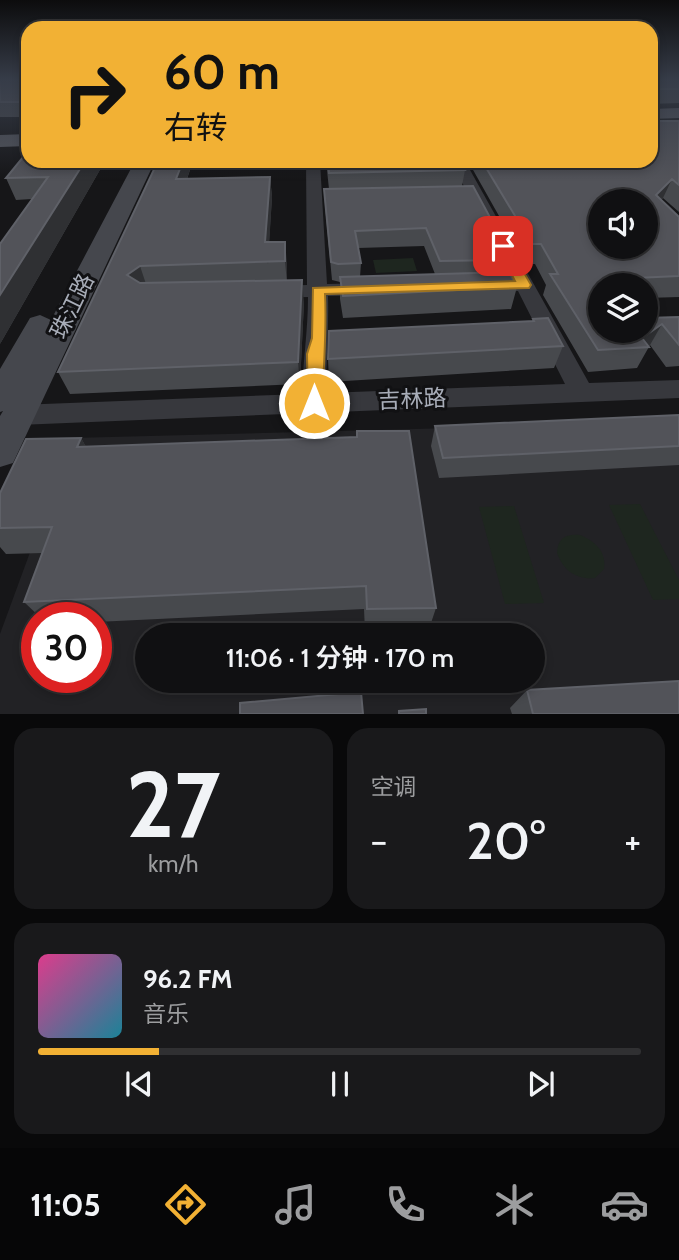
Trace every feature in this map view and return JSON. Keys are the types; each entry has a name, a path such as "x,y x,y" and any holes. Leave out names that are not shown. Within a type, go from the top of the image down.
{"main road":[{"path":"0,127 21,126"},
{"path":"658,127 679,127"},
{"path":"0,141 21,140"},
{"name":"珠江路","path":"0,452 9,407 127,168"},
{"name":"珠江路","path":"9,407 141,168"}],"street":[{"path":"314,168 321,199 318,290 320,338 315,354 314,403"},
{"path":"460,168 469,195 524,285 582,393"},
{"path":"469,286 524,285"},
{"path":"252,292 386,289"},
{"name":"吉林路","path":"9,407 314,403 679,389"}],"shaded area":[{"path":"413,258 417,271 376,273 373,260"},
{"path":"679,422 679,714 0,714 0,634 72,438"},
{"path":"640,504 679,580 679,599 653,600 609,505"},
{"path":"514,506 544,603 505,604 479,507"},
{"path":"580,535 595,544 604,557 604,569 595,578 571,573 557,553 563,538"}],"building":[{"path":"658,121 679,121 679,185 672,179 658,193 658,189 588,189 588,259 658,259 658,197 679,217 679,276 658,277 658,273 588,273 588,334 550,274 558,274 541,244 532,244 486,168 658,168"},
{"path":"21,160 21,168 81,168 0,295 0,244 48,177 6,178"},
{"path":"155,168 180,168 176,179 270,177 265,242 285,242 285,261 140,266 127,275 140,283 302,280 298,362 58,372"},
{"path":"329,168 465,170 329,173"},
{"path":"473,186 506,247 501,247 506,255 498,256 500,260 440,261 426,228 355,231 361,263 331,262 324,189"},
{"path":"509,272 517,287 343,296 340,277"},
{"path":"679,317 679,345 662,324 658,327 658,318"},
{"path":"548,318 563,346 328,359 329,331 534,321 533,319"},
{"path":"594,343 646,343 649,347 598,350"},
{"path":"679,415 679,446 443,458 435,426"},
{"path":"357,431 409,431 436,608 367,609 366,586 24,602 52,527 0,528 0,493 26,439 81,438 77,447 357,437"},
{"path":"679,681 679,714 533,714 528,693 545,693 545,689"},
{"path":"361,693 363,714 240,714 240,703"},
{"path":"426,709 426,714 399,714 399,711"}],"route":[{"path":"314,403 315,354 320,338 318,290 524,285 503,246"}]}
